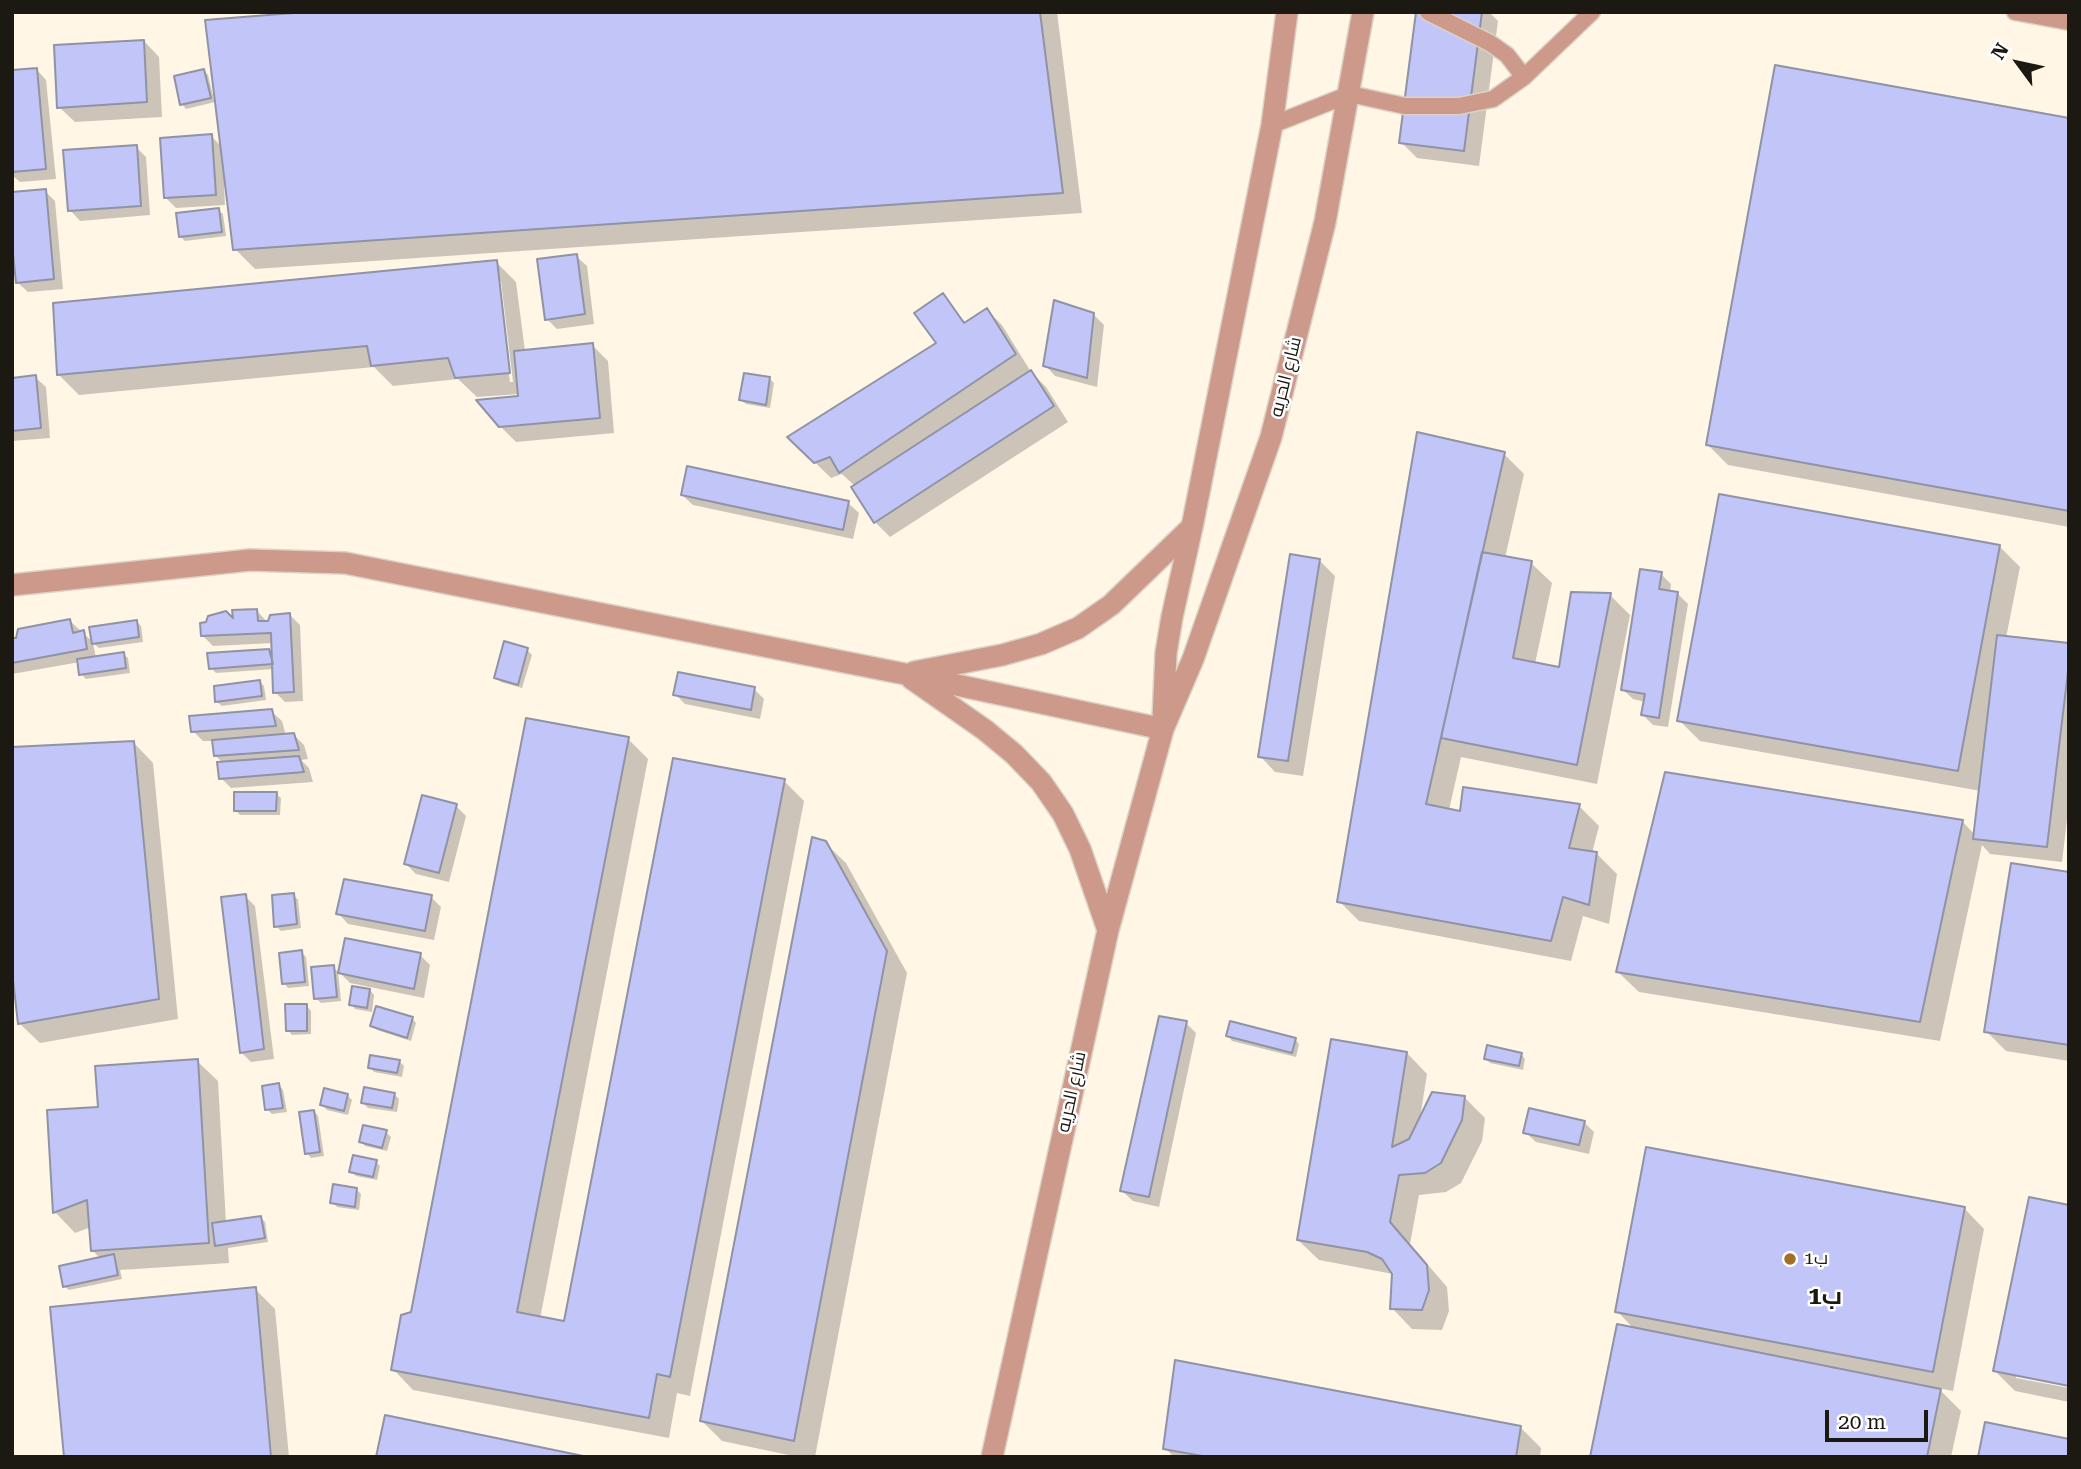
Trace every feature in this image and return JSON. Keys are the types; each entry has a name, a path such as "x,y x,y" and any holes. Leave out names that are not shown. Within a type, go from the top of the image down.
{"street":[{"name":"شارع الحريه","path":"1163,729 1168,641 1272,125 1287,12"},
{"name":"شارع الحريه","path":"992,1457 1108,930 1163,729 1193,659 1271,437 1325,222 1363,12"},
{"path":"905,674 1002,655 1041,644 1077,628 1111,606 1192,527"},
{"path":"12,585 250,560 345,563 905,674 1163,729"},
{"path":"905,674 985,730 1014,754 1041,782 1063,814 1080,849 1108,930"}],"lane":[{"path":"1428,12 1490,43 1507,55 1524,77"},
{"path":"1272,125 1350,94 1405,106 1459,106 1493,99 1524,77 1592,12"},
{"path":"2015,12 2069,22"}],"building":[{"path":"306,12 1040,12 1063,193 233,250 205,20"},
{"path":"1416,12 1482,12 1464,151 1399,143"},
{"path":"144,40 147,102 57,108 54,45"},
{"path":"1775,65 2069,118 2069,511 1706,445"},
{"path":"37,68 46,169 12,172 12,70"},
{"path":"204,69 211,98 180,105 174,76"},
{"path":"212,134 216,195 164,198 160,138"},
{"path":"137,145 141,206 68,211 63,150"},
{"path":"46,189 54,279 16,283 12,244 12,192"},
{"path":"219,208 222,232 179,237 176,213"},
{"path":"577,254 585,314 545,320 537,259"},
{"path":"497,260 510,373 455,378 448,358 371,366 367,346 57,375 53,303"},
{"path":"943,293 964,323 987,308 1016,354 839,473 830,457 814,463 787,437 936,343 914,313"},
{"path":"1054,300 1094,313 1087,378 1043,366"},
{"path":"593,343 600,418 499,427 476,400 518,396 514,351"},
{"path":"1031,370 1054,406 874,523 851,487"},
{"path":"744,373 770,377 766,405 739,400"},
{"path":"36,375 41,428 12,431 12,378"},
{"path":"1417,432 1505,452 1426,804 1460,811 1463,787 1580,804 1569,848 1597,852 1589,905 1563,897 1551,941 1337,902"},
{"path":"687,466 849,501 843,530 681,495"},
{"path":"1719,494 2000,545 1958,771 1677,721"},
{"path":"1482,552 1532,561 1513,658 1559,667 1571,592 1611,593 1577,765 1441,738"},
{"path":"1290,554 1320,559 1288,761 1258,757"},
{"path":"1640,569 1662,572 1659,589 1678,592 1659,718 1641,715 1645,694 1621,690"},
{"path":"257,609 258,621 268,621 270,615 290,613 294,692 273,693 271,633 201,636 200,623 206,622 208,616 226,611 233,618 232,610"},
{"path":"70,619 73,633 84,630 87,649 12,663 12,638 16,638 18,629"},
{"path":"137,620 139,637 92,644 89,627"},
{"path":"1997,635 2069,643 2069,663 2047,847 1973,839"},
{"path":"504,641 528,648 518,685 494,678"},
{"path":"269,649 273,664 209,669 207,653"},
{"path":"124,652 126,668 79,675 77,659"},
{"path":"678,672 755,687 751,710 673,695"},
{"path":"260,680 262,696 215,702 214,686"},
{"path":"272,709 276,726 191,732 189,716"},
{"path":"526,718 629,737 517,1312 564,1321 673,758 785,779 670,1377 657,1374 649,1418 391,1370 401,1315 411,1312"},
{"path":"294,733 299,750 214,756 212,740"},
{"path":"134,741 159,999 18,1024 12,971 12,747"},
{"path":"299,756 304,772 219,779 217,762"},
{"path":"1665,772 1963,820 1920,1022 1616,972"},
{"path":"234,792 277,792 276,811 234,811"},
{"path":"422,795 457,804 439,873 404,864"},
{"path":"812,837 826,841 887,951 794,1441 700,1421"},
{"path":"2011,863 2069,872 2069,1045 1984,1032"},
{"path":"344,879 432,895 425,931 336,914"},
{"path":"294,893 297,924 274,927 272,895"},
{"path":"246,894 264,1049 240,1053 221,897"},
{"path":"345,938 421,953 414,989 338,973"},
{"path":"302,950 305,982 282,984 279,953"},
{"path":"334,965 337,997 314,999 311,967"},
{"path":"352,986 370,989 367,1008 349,1005"},
{"path":"285,1004 307,1004 307,1031 286,1031"},
{"path":"376,1006 413,1017 407,1038 370,1026"},
{"path":"1159,1016 1187,1021 1149,1197 1120,1191"},
{"path":"1230,1021 1296,1038 1292,1053 1226,1036"},
{"path":"1331,1039 1407,1052 1392,1147 1409,1139 1432,1092 1465,1096 1462,1120 1441,1163 1425,1173 1399,1175 1390,1222 1427,1265 1429,1290 1422,1310 1390,1309 1392,1274 1382,1259 1367,1252 1297,1240"},
{"path":"1487,1045 1522,1053 1519,1066 1484,1059"},
{"path":"370,1055 400,1060 397,1073 368,1068"},
{"path":"198,1059 209,1243 91,1251 87,1200 53,1213 47,1110 98,1107 95,1066"},
{"path":"279,1083 283,1108 265,1110 262,1086"},
{"path":"364,1087 395,1093 392,1108 361,1103"},
{"path":"324,1088 348,1094 344,1111 320,1105"},
{"path":"1529,1108 1585,1121 1579,1145 1523,1133"},
{"path":"314,1110 320,1152 305,1154 299,1112"},
{"path":"363,1125 387,1130 382,1148 359,1142"},
{"name":"ب1","path":"1646,1147 1965,1207 1933,1372 1615,1312"},
{"path":"353,1155 377,1160 373,1177 349,1172"},
{"path":"333,1184 357,1188 355,1207 330,1203"},
{"path":"2029,1197 2069,1205 2069,1386 1993,1371"},
{"path":"261,1216 265,1238 215,1246 212,1223"},
{"path":"114,1254 118,1275 63,1287 59,1266"},
{"path":"256,1287 271,1457 64,1457 50,1307"},
{"path":"1617,1324 1941,1389 1927,1457 1590,1457"},
{"path":"1175,1360 1521,1426 1516,1457 1208,1457 1163,1449"},
{"path":"385,1415 588,1457 376,1457"},
{"path":"1985,1422 2069,1439 2069,1457 1978,1457"}],"place":[{"name":"ب1","path":"1790,1259"}],"district":[{"name":"ب1","path":"1825,1297"}]}
